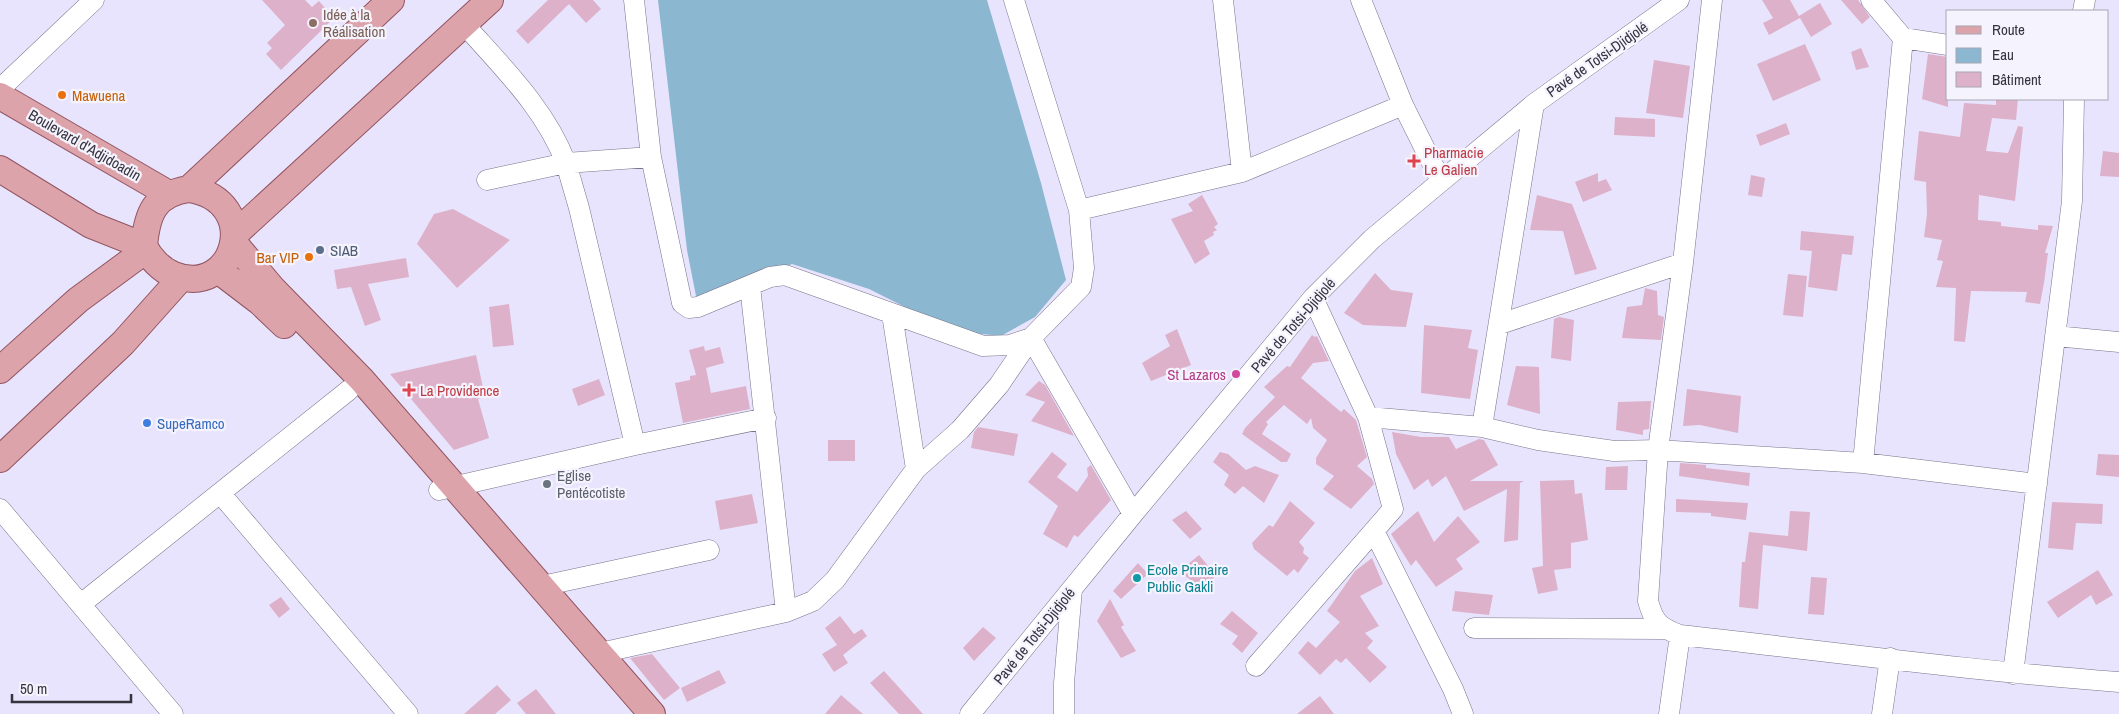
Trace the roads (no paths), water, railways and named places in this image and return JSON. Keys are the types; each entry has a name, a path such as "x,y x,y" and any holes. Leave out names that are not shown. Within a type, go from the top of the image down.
{"main road":[{"path":"0,370 78,300 145,248 146,224 151,212 159,202 179,192 391,0"},
{"path":"0,169 91,224 145,248 166,272 181,278 200,278 218,270 225,262 235,238 490,0"},
{"name":"Boulevard d'Adjidoadin","path":"0,96 179,192"},
{"path":"179,192 203,191 216,198 226,207 232,220 235,238 272,288 361,379 631,714"},
{"path":"218,270 260,302 447,488 542,586 652,714"},
{"path":"0,459 123,343 181,278"}],"street":[{"path":"0,89 94,0"},
{"path":"634,0 651,157 682,303 689,308 698,307 785,274 983,346 1010,345 1031,338"},
{"path":"600,653 786,612 813,601 835,580 916,469 960,430 999,385 1031,338 1081,287 1084,268 1079,210 1014,0"},
{"path":"1223,0 1242,172"},
{"path":"1361,0 1403,105 1441,181"},
{"name":"Pavé de Totsi-Djidjolé","path":"970,714 1313,298 1372,239 1534,104 1679,0"},
{"path":"1671,632 1652,617 1648,601 1658,450 1683,263 1712,0"},
{"path":"1871,0 1903,38 1946,45"},
{"path":"464,24 523,90 550,130 566,163 579,208 635,445"},
{"path":"1863,463 1903,38"},
{"path":"2013,674 2072,200 2074,100"},
{"path":"1482,427 1534,104"},
{"path":"1079,210 1242,172 1403,105"},
{"path":"486,180 566,163 651,157"},
{"path":"1500,324 1683,263"},
{"path":"750,286 786,612"},
{"path":"1256,666 1393,509 1368,417 1313,298"},
{"path":"892,314 916,469"},
{"path":"2055,336 2119,342"},
{"path":"1031,338 1133,514"},
{"path":"81,604 349,390"},
{"path":"1368,417 1482,427 1538,440 1614,450 1658,450 1863,463 2037,484"},
{"path":"447,488 635,445 766,418"},
{"path":"220,493 408,714"},
{"path":"0,509 173,714"},
{"path":"1374,531 1453,689 1463,714"},
{"path":"542,586 709,550"},
{"path":"1064,714 1064,683 1072,589"},
{"path":"1474,628 1671,632 2013,674 2119,682"},
{"path":"1669,714 1671,632"},
{"path":"1882,714 1890,658"}],"water":[{"path":"658,0 987,0 1041,183 1066,280 1035,317 1001,336 963,332 925,317 869,289 792,264 709,298 696,296 687,250"}],"place":[{"name":"Idée à la Réalisation","path":"313,23"},
{"name":"Mawuena","path":"62,95"},
{"name":"Pharmacie Le Galien","path":"1414,161"},
{"name":"SIAB","path":"320,250"},
{"name":"Bar VIP","path":"309,257"},
{"name":"St Lazaros","path":"1236,374"},
{"name":"La Providence","path":"409,390"},
{"name":"SupeRamco","path":"147,423"},
{"name":"Eglise Pentécotiste","path":"547,484"},
{"name":"Ecole Primaire Public Gakli","path":"1137,578"}]}
